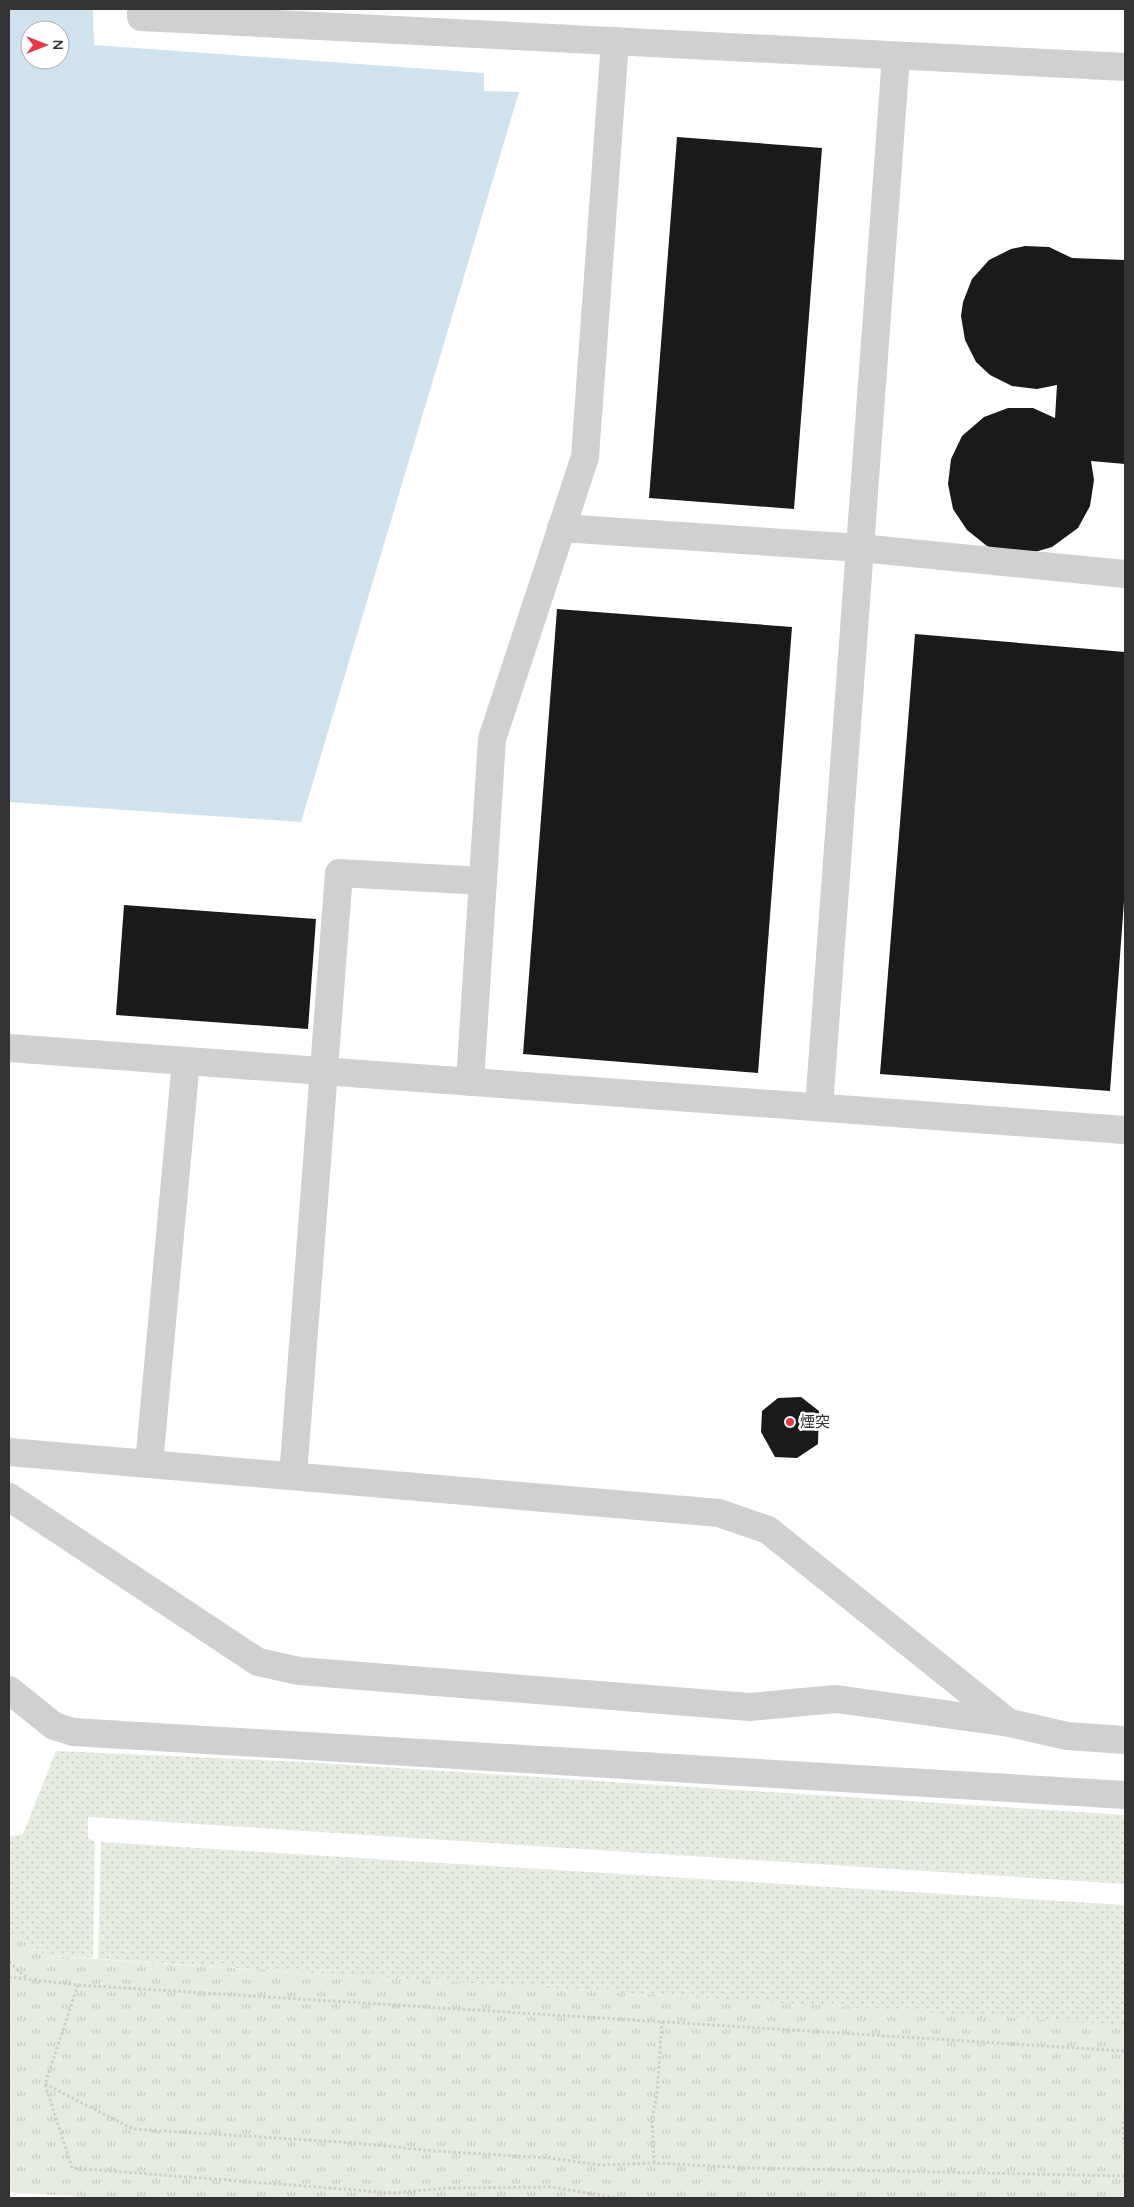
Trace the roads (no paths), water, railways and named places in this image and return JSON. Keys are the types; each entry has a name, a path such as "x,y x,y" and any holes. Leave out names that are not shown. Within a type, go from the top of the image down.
{"lane":[{"path":"141,9 141,17 1125,67"},
{"path":"470,1082 492,739 585,457 615,41"},
{"path":"819,1107 896,56"},
{"path":"561,528 860,548 1125,574"},
{"path":"293,1476 339,873 482,881"},
{"path":"9,1048 1125,1130"},
{"path":"149,1464 186,1061"},
{"path":"9,1452 718,1513 768,1530 1010,1724"},
{"path":"9,1497 258,1662 299,1671 750,1706 836,1699 1010,1724 1067,1736 1125,1740"},
{"path":"9,1690 54,1726 73,1732 1125,1795"}],"water":[{"path":"9,9 93,9 94,45 484,73 484,91 519,92 301,822 9,802"}],"place":[{"name":"煙突","path":"790,1422"}]}
